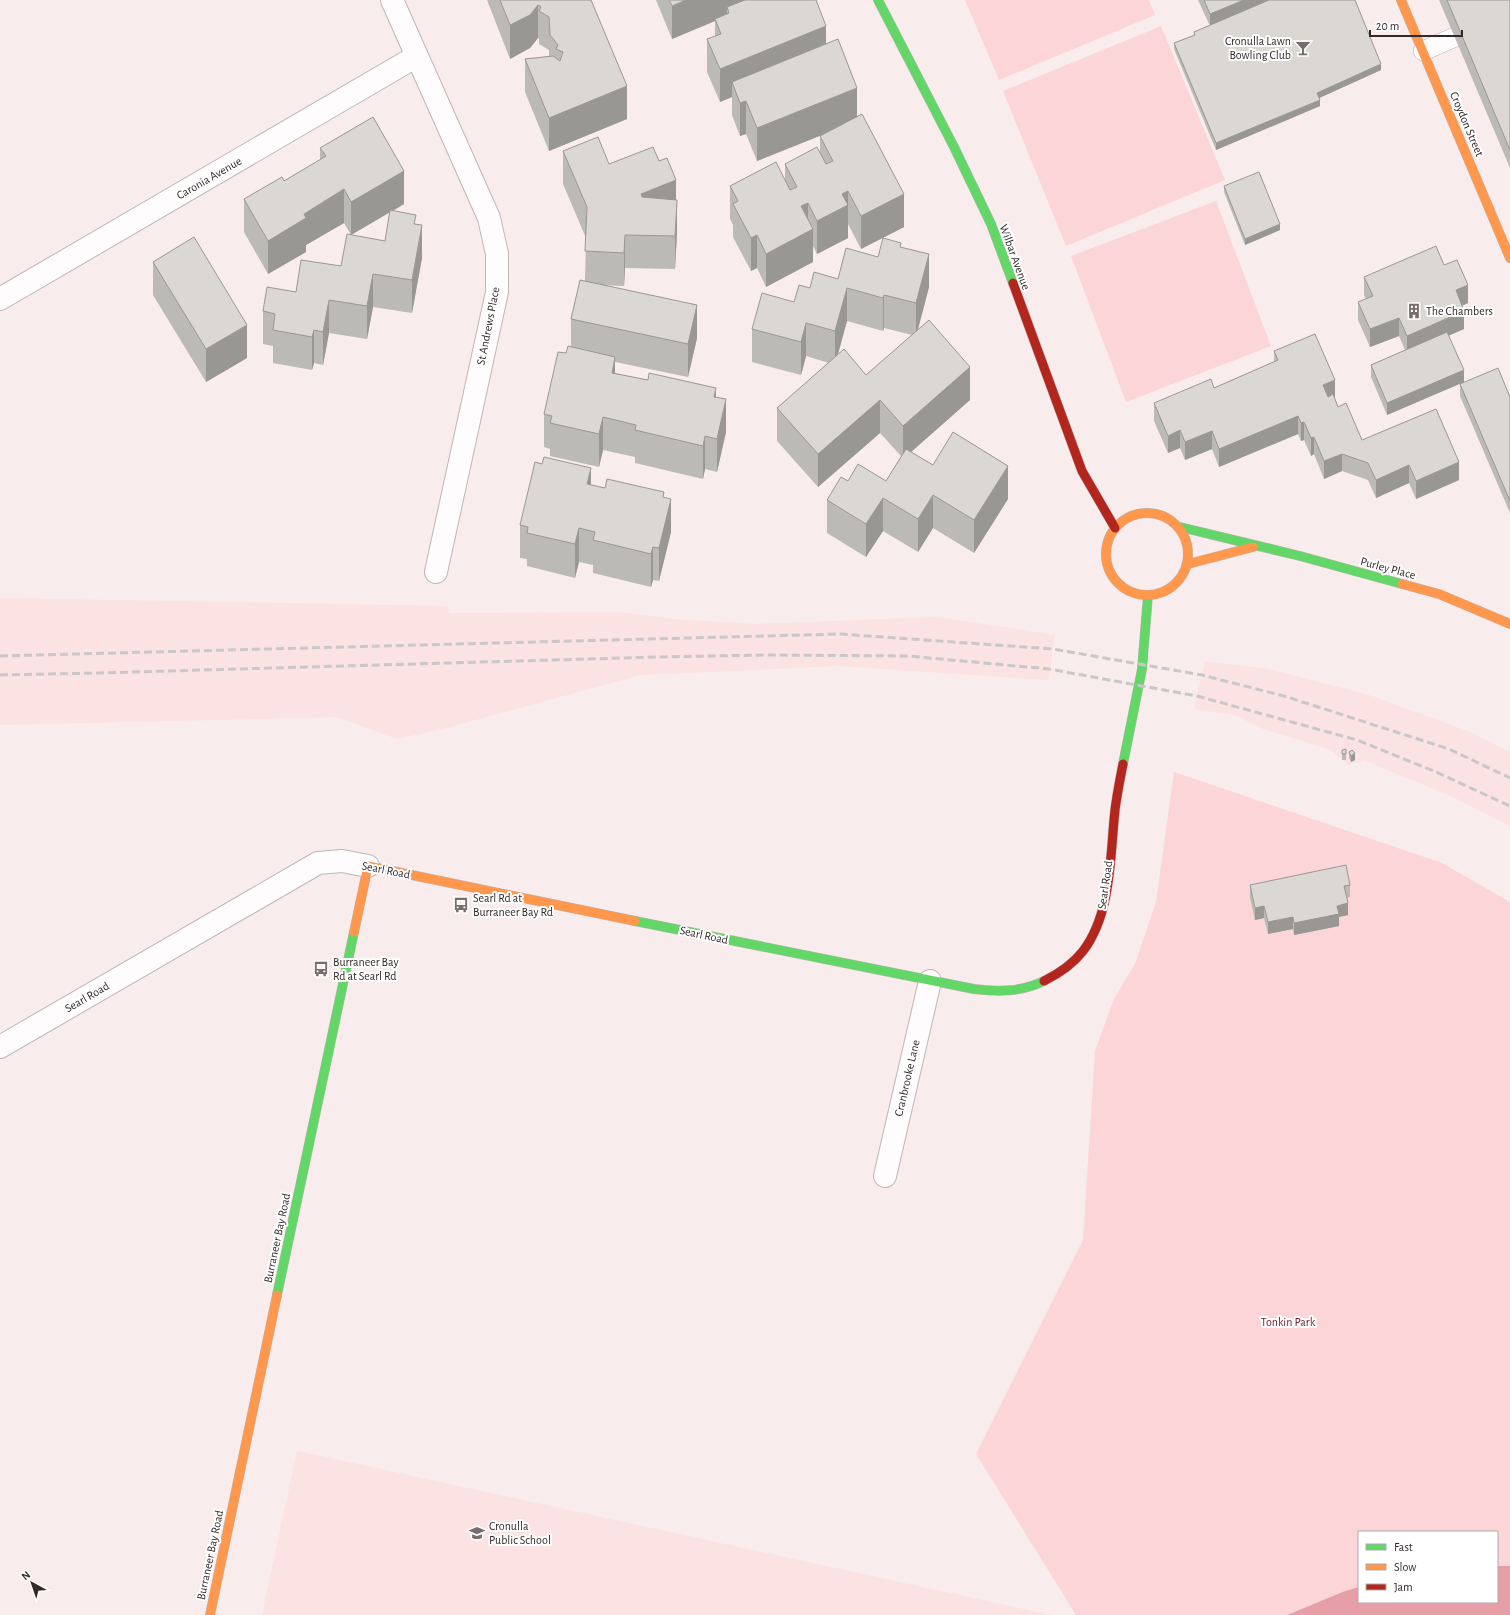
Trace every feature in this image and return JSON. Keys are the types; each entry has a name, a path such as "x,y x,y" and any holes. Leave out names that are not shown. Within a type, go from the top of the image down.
{"street":[{"name":"St Andrews Place","path":"392,0 489,218 497,254 497,292 436,572"},
{"name":"Wilbar Avenue","path":"878,0 954,147 991,224 1082,471 1115,528"},
{"name":"Croydon Street","path":"1401,0 1505,233 1510,258"},
{"name":"Caronia Avenue","path":"0,299 417,56"},
{"path":"1148,512 1165,516 1180,527 1188,544 1188,564 1182,577 1173,586 1161,593 1148,595 1134,594 1123,587 1113,578 1108,566 1106,552 1109,540 1115,528 1130,517 1148,512"},
{"name":"Purley Place","path":"1180,527 1439,594 1510,624"},
{"name":"Purley Place","path":"1188,564 1256,546"},
{"name":"Searl Road","path":"0,1047 318,863 342,861 930,981 995,991 1017,990 1055,976 1084,950 1094,933 1103,909 1118,791 1144,657 1148,628 1148,595"},
{"name":"Burraneer Bay Road","path":"210,1615 368,866"},
{"name":"Cranbrooke Lane","path":"885,1176 930,981"}],"lane":[{"path":"1423,51 1489,23"}],"shaded area":[{"path":"0,598 448,606 449,613 620,612 672,619 754,624 937,617 1055,635 1048,680 839,666 640,675 450,727 397,739 337,717 0,725"},
{"path":"1205,661 1268,669 1369,695 1470,732 1510,752 1510,826 1455,798 1364,760 1348,765 1331,750 1260,728 1235,715 1194,709"},
{"name":"Cronulla Public School","path":"298,1451 1051,1615 262,1615"},
{"path":"1498,1566 1510,1566 1510,1615 1287,1615 1345,1591 1358,1587 1358,1603 1498,1603"}],"green space":[{"path":"965,0 1149,0 1155,15 999,80"},
{"path":"1161,26 1225,180 1066,246 1003,91"},
{"path":"1216,201 1271,346 1126,402 1071,256"},
{"name":"Tonkin Park","path":"1174,772 1442,863 1510,902 1510,1566 1498,1566 1498,1531 1358,1531 1358,1587 1345,1591 1287,1615 1076,1615 976,1454 1083,1240 1095,1051 1114,999 1135,964 1156,902"}],"building":[{"path":"500,0 591,0 627,86 549,118 525,59 553,56 560,61 563,52 556,49 558,45 550,35 549,17 539,11 541,7 538,5 530,15 510,25"},
{"path":"669,0 686,0 672,6"},
{"path":"745,0 816,0 826,26 720,69 707,39 721,34 715,19 729,13 727,7"},
{"path":"1204,0 1244,0 1210,14"},
{"path":"1269,0 1355,0 1381,64 1317,93 1320,100 1216,143 1174,43 1195,35 1194,32"},
{"path":"1447,0 1510,0 1510,150"},
{"path":"838,39 857,88 757,128 746,101 740,103 732,82"},
{"path":"862,114 904,194 861,216 848,191 842,194 848,205 817,221 808,203 801,206 813,229 766,254 757,235 751,238 733,204 738,201 730,186 776,162 790,190 797,187 785,164 817,147 826,164 833,161 820,136"},
{"path":"373,117 404,171 351,202 344,189 304,214 306,218 268,241 244,199 282,177 284,181 326,156 320,148"},
{"path":"598,137 609,164 653,147 659,161 667,158 676,180 641,194 642,197 677,200 675,236 625,235 624,253 585,251 587,207 563,151"},
{"path":"1259,172 1280,224 1245,239 1224,186"},
{"path":"390,210 416,215 414,224 422,225 412,280 373,274 367,306 329,300 323,332 314,330 312,337 273,330 275,314 263,311 267,287 296,292 301,260 341,266 347,234 385,241"},
{"path":"194,237 247,325 206,349 153,262"},
{"path":"883,238 901,243 900,247 929,254 916,303 884,295 883,298 847,288 835,331 806,323 801,342 752,329 762,293 794,302 799,285 810,288 814,272 838,279 846,248 878,257"},
{"name":"The Chambers","path":"1436,246 1444,265 1457,260 1468,285 1456,290 1464,311 1407,336 1399,318 1370,329 1358,302 1373,296 1364,277"},
{"path":"580,280 697,305 688,344 571,319"},
{"path":"929,320 970,367 903,426 880,400 818,454 777,408 844,349 866,375"},
{"path":"1447,332 1464,370 1387,403 1371,365"},
{"path":"1315,334 1335,380 1323,385 1328,397 1333,394 1338,407 1346,403 1362,440 1436,409 1459,462 1416,481 1409,465 1376,480 1368,463 1342,454 1324,461 1314,437 1311,438 1304,422 1301,423 1298,416 1219,449 1212,431 1185,442 1180,430 1168,436 1154,403 1211,379 1214,388 1278,360 1274,351"},
{"path":"568,346 615,357 612,373 648,380 649,373 716,388 714,397 726,399 717,439 705,436 703,446 635,430 636,425 603,417 599,434 550,423 552,416 544,414 558,352 566,353"},
{"path":"1498,368 1510,397 1510,501 1460,384"},
{"path":"953,432 1008,466 974,520 933,495 918,519 883,498 866,524 827,500 841,477 848,481 858,464 886,481 906,449 933,465"},
{"path":"544,457 591,468 587,484 605,488 607,479 664,492 663,497 671,499 659,548 653,547 651,554 593,540 595,532 579,528 575,544 527,533 528,527 520,525 535,462 542,464"},
{"path":"1346,749 1346,754 1342,754 1342,750"},
{"path":"1352,750 1355,753 1351,756 1349,752"},
{"path":"1346,865 1350,885 1344,886 1348,903 1337,906 1339,914 1294,923 1293,917 1268,922 1264,906 1255,908 1250,885"}],"railway":[{"path":"0,656 840,634 1053,649 1202,675 1284,696 1449,749 1510,778"},
{"path":"0,675 657,657 765,655 908,656 1049,669 1197,696 1357,740 1436,772 1510,806"}],"traffic: fast":[{"path":"878,0 954,147 991,224 1013,283"},
{"path":"1180,527 1300,556 1402,584"},
{"path":"1123,764 1142,669 1148,595"},
{"path":"635,921 974,989 992,991 1010,990 1035,985 1044,981"},
{"path":"277,1295 354,932"}],"traffic: slow":[{"path":"1401,0 1510,258"},
{"path":"1147,513 1163,516 1176,525 1185,538 1188,554 1185,570 1176,583 1163,592 1147,595 1131,592 1118,583 1109,570 1106,554 1109,538 1118,525 1131,516 1147,513"},
{"path":"1188,564 1253,547"},
{"path":"1402,584 1439,594 1510,624"},
{"path":"354,932 368,866 635,921"},
{"path":"210,1615 277,1295"}],"traffic: jam":[{"path":"1013,283 1082,471 1115,528"},
{"path":"1044,981 1065,968 1079,956 1092,936 1100,919 1108,883 1115,810 1123,764"}],"place":[{"name":"Cronulla Lawn Bowling Club","path":"1303,48"},
{"name":"The Chambers","path":"1414,311"},
{"name":"Searl Rd at Burraneer Bay Rd","path":"461,905"},
{"name":"Burraneer Bay Rd at Searl Rd","path":"321,969"},
{"name":"Cronulla Public School","path":"477,1533"}]}
